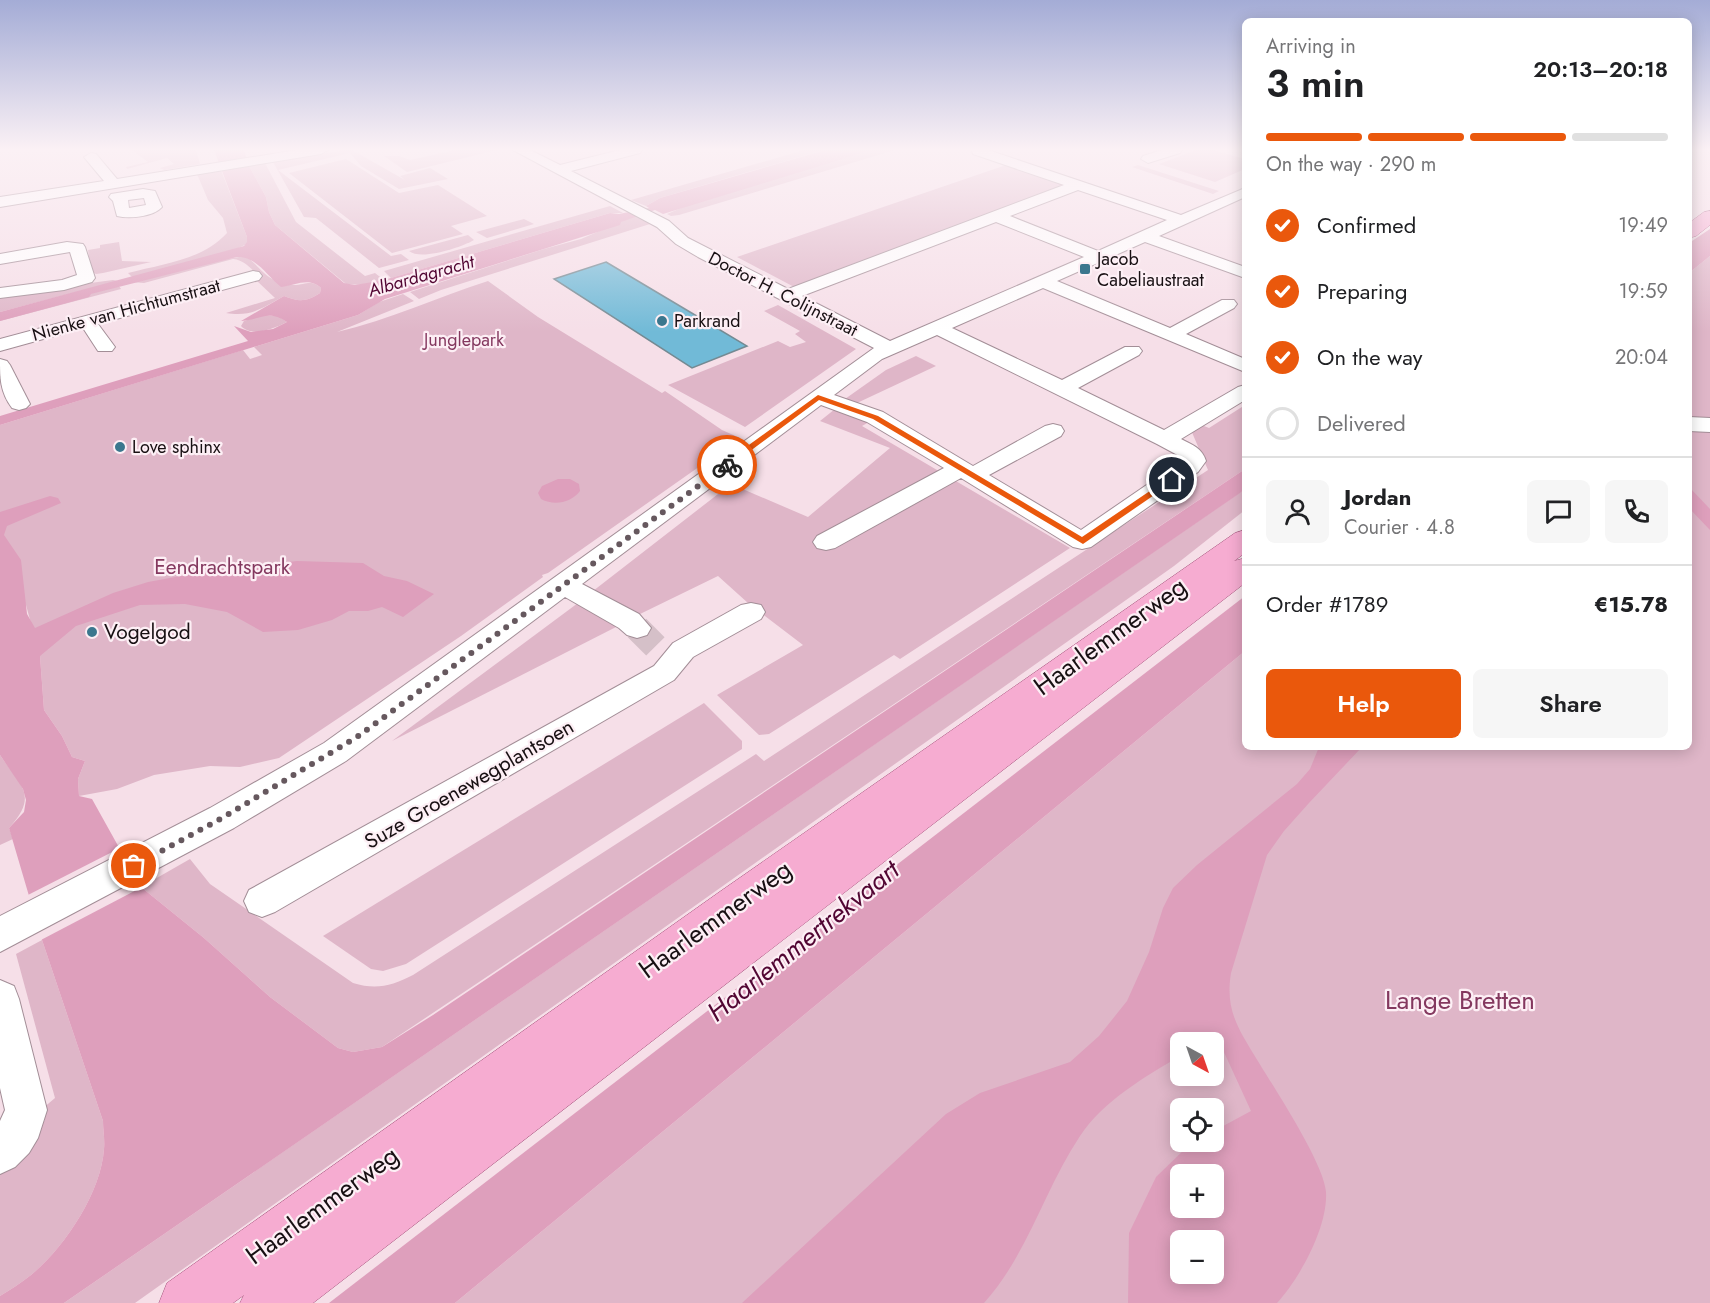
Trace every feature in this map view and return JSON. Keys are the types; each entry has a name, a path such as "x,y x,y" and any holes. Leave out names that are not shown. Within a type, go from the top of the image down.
{"main road":[{"path":"1692,230 1710,216"},
{"name":"Haarlemmerweg","path":"187,1303 723,913 1242,541"},
{"name":"Haarlemmerweg","path":"268,1303 1242,570"}],"street":[{"name":"Doctor H. Colijnstraat","path":"637,211 656,221 682,241 889,348"},
{"path":"786,296 1009,211"},
{"path":"1154,211 1181,220"},
{"path":"5,933 154,855 335,752 875,355 1202,211"},
{"path":"995,216 1097,256"},
{"path":"1147,235 1242,272"},
{"path":"1177,246 1242,267"},
{"path":"1177,246 1171,253 1242,279"},
{"path":"0,259 68,247 78,248 86,278 64,285 0,293"},
{"name":"Nienke van Hichtumstraat","path":"0,345 253,276"},
{"path":"1042,281 1242,365"},
{"path":"130,289 142,306"},
{"path":"1171,335 1228,304"},
{"path":"87,321 105,347"},
{"path":"818,397 875,417 1083,541 1190,467 1195,461 1192,454 1165,439 936,327"},
{"path":"1061,389 1132,351"},
{"path":"0,365 19,404"},
{"path":"1165,439 1242,393"},
{"path":"1692,415 1710,416"},
{"path":"1692,424 1710,425"},
{"path":"826,543 1053,431"},
{"path":"564,585 629,621 655,646"},
{"name":"Suze Groenewegplantsoen","path":"262,901 664,673 655,646 683,650 751,612"},
{"path":"0,999 26,1110 24,1124 0,1152"}],"green space":[{"path":"217,211 237,211 247,237 247,244 232,251 132,277 128,273 181,260 206,249 227,233 223,218"},
{"path":"290,211 296,222 365,276 375,273 384,280 362,285 346,284 275,225 269,212"},
{"path":"301,211 332,211 391,256 401,254 409,260 379,268 316,218 304,217"},
{"path":"338,211 479,211 487,216 451,226 463,234 392,253"},
{"path":"593,211 619,211 623,213 610,213 391,278 384,271"},
{"path":"675,211 693,211 671,216 667,214"},
{"path":"872,211 1007,211 798,289 737,257"},
{"path":"634,216 650,224 419,299 410,292 581,239"},
{"path":"524,219 534,224 487,238 476,232"},
{"path":"468,235 474,240 442,252 415,254 409,251"},
{"path":"119,242 122,261 151,262 103,273 96,274 91,271 88,250 100,248 100,245"},
{"path":"245,256 271,278 292,285 314,284 321,288 320,293 302,300 284,296 250,313 226,313 275,298 256,280 258,276 250,267 233,259 144,283 132,282 215,261"},
{"name":"Lange Bretten","path":"1710,256 1710,1303 455,1303 1242,653 1242,750 1692,750 1692,271"},
{"path":"118,281 0,312 0,295"},
{"name":"Eendrachtspark","path":"488,281 538,317 662,393 665,391 722,430 740,438 542,575 543,577 461,636 279,758 240,767 210,766 154,775 117,789 79,796 78,779 85,761 72,757 62,736 44,710 40,656 26,605 0,559 0,425 243,350 250,359 262,355 254,347 358,315 379,302 403,294 414,301 337,332 376,321"},
{"path":"119,286 121,289 0,321 0,317"},
{"path":"778,305 856,349 745,427 668,385 778,341 790,347 806,342 795,334 800,331 764,311"},
{"path":"261,316 278,316 287,322 257,332 246,330 241,326 244,321"},
{"path":"916,356 936,366 857,403 845,399 886,370"},
{"path":"1242,407 1242,471 382,1047 353,1052 338,1048 270,997 204,938 141,887 190,859 210,884 353,983 377,986 405,979 756,754 764,761 1208,470 1191,430 1199,424 1209,428"},
{"path":"835,409 869,422 862,426 1070,548 900,659 894,655 769,734 759,735 717,695 803,645 748,603 718,576 638,615 593,591 731,484 808,517 890,448 820,421"},
{"path":"1242,491 1242,512 1174,566 135,1303 64,1303"},
{"path":"582,600 618,626 392,741"},
{"path":"704,703 742,741 742,749 406,964 383,971 371,969 323,936"},
{"path":"0,755 20,783 25,799 18,817 9,828 13,839 0,845"},
{"path":"42,940 103,1121 104,1149 96,1183 68,1235 31,1275 0,1296 0,1162 23,1143 45,1120 42,1109 55,1098 16,954"}],"water":[{"name":"Albardagracht","path":"237,211 269,211 275,225 344,283 355,285 384,280 610,213 653,211 621,222 620,225 385,299 358,315 0,425 0,416 248,341 234,326 251,332 273,329 287,322 274,316 241,321 284,296 302,300 320,293 321,288 307,282 281,287 256,263 237,257 0,317 0,312 244,246 247,237"},
{"path":"657,211 673,211 663,214"},
{"path":"1710,229 1710,256 1692,271 1692,241"},
{"path":"1242,471 1242,491 1240,493 64,1303 0,1303 0,1296 43,1264 68,1235 79,1218 96,1183 104,1142 103,1121 42,940 9,828 24,812 26,800 23,789 0,755 0,512 50,496 58,498 61,503 7,526 4,535 21,560 27,614 35,628 113,593 148,582 208,571 297,561 363,563 384,576 407,581 434,594 403,617 382,607 368,611 349,611 332,620 298,630 263,632 227,612 185,604 140,605 76,626 40,656 44,710 62,736 72,757 85,761 78,779 79,796 92,799 141,887 204,938 270,997 338,1048 353,1052 382,1047"},
{"path":"558,479 570,479 579,484 580,491 567,501 557,503 541,499 538,493 542,486"},
{"path":"1692,490 1710,509 1710,530 1692,511"},
{"name":"Haarlemmertrekvaart","path":"1242,598 1242,653 455,1303 329,1303"},
{"path":"1318,750 1359,750 1284,831 1267,855 1231,973 1230,998 1234,1018 1307,1144 1317,1163 1326,1192 1322,1221 1311,1251 1295,1280 1277,1303 1128,1303 1129,1233 1156,1177 1182,1152 1224,1152 1224,1126 1251,1111 1224,1052 1224,1032 1170,1032 1170,1062 1126,1090 1090,1123 1067,1157 1012,1264 984,1303 742,1303 946,1114 980,1093 1070,1062 1099,1036 1127,1001 1149,952 1163,908 1173,888 1197,865 1297,784 1310,769"}],"pier":[{"path":"122,847 144,886 39,941 26,896"}],"building":[{"name":"Parkrand","path":"606,262 747,346 692,368 554,279"}],"waterway":[{"path":"0,317 85,294"}],"tunnel":[{"path":"637,628 656,647"}],"way so far":[{"path":"134,866 335,752 727,465"}],"place":[{"name":"Jacob Cabeliaustraat","path":"1085,269"},
{"name":"Parkrand","path":"662,321"},
{"name":"Love sphinx","path":"120,447"},
{"name":"Vogelgod","path":"92,632"}],"route":[{"path":"727,465 818,397 875,417 1083,541 1172,480"}],"park label":[{"name":"Junglepark","path":"464,340"}]}
